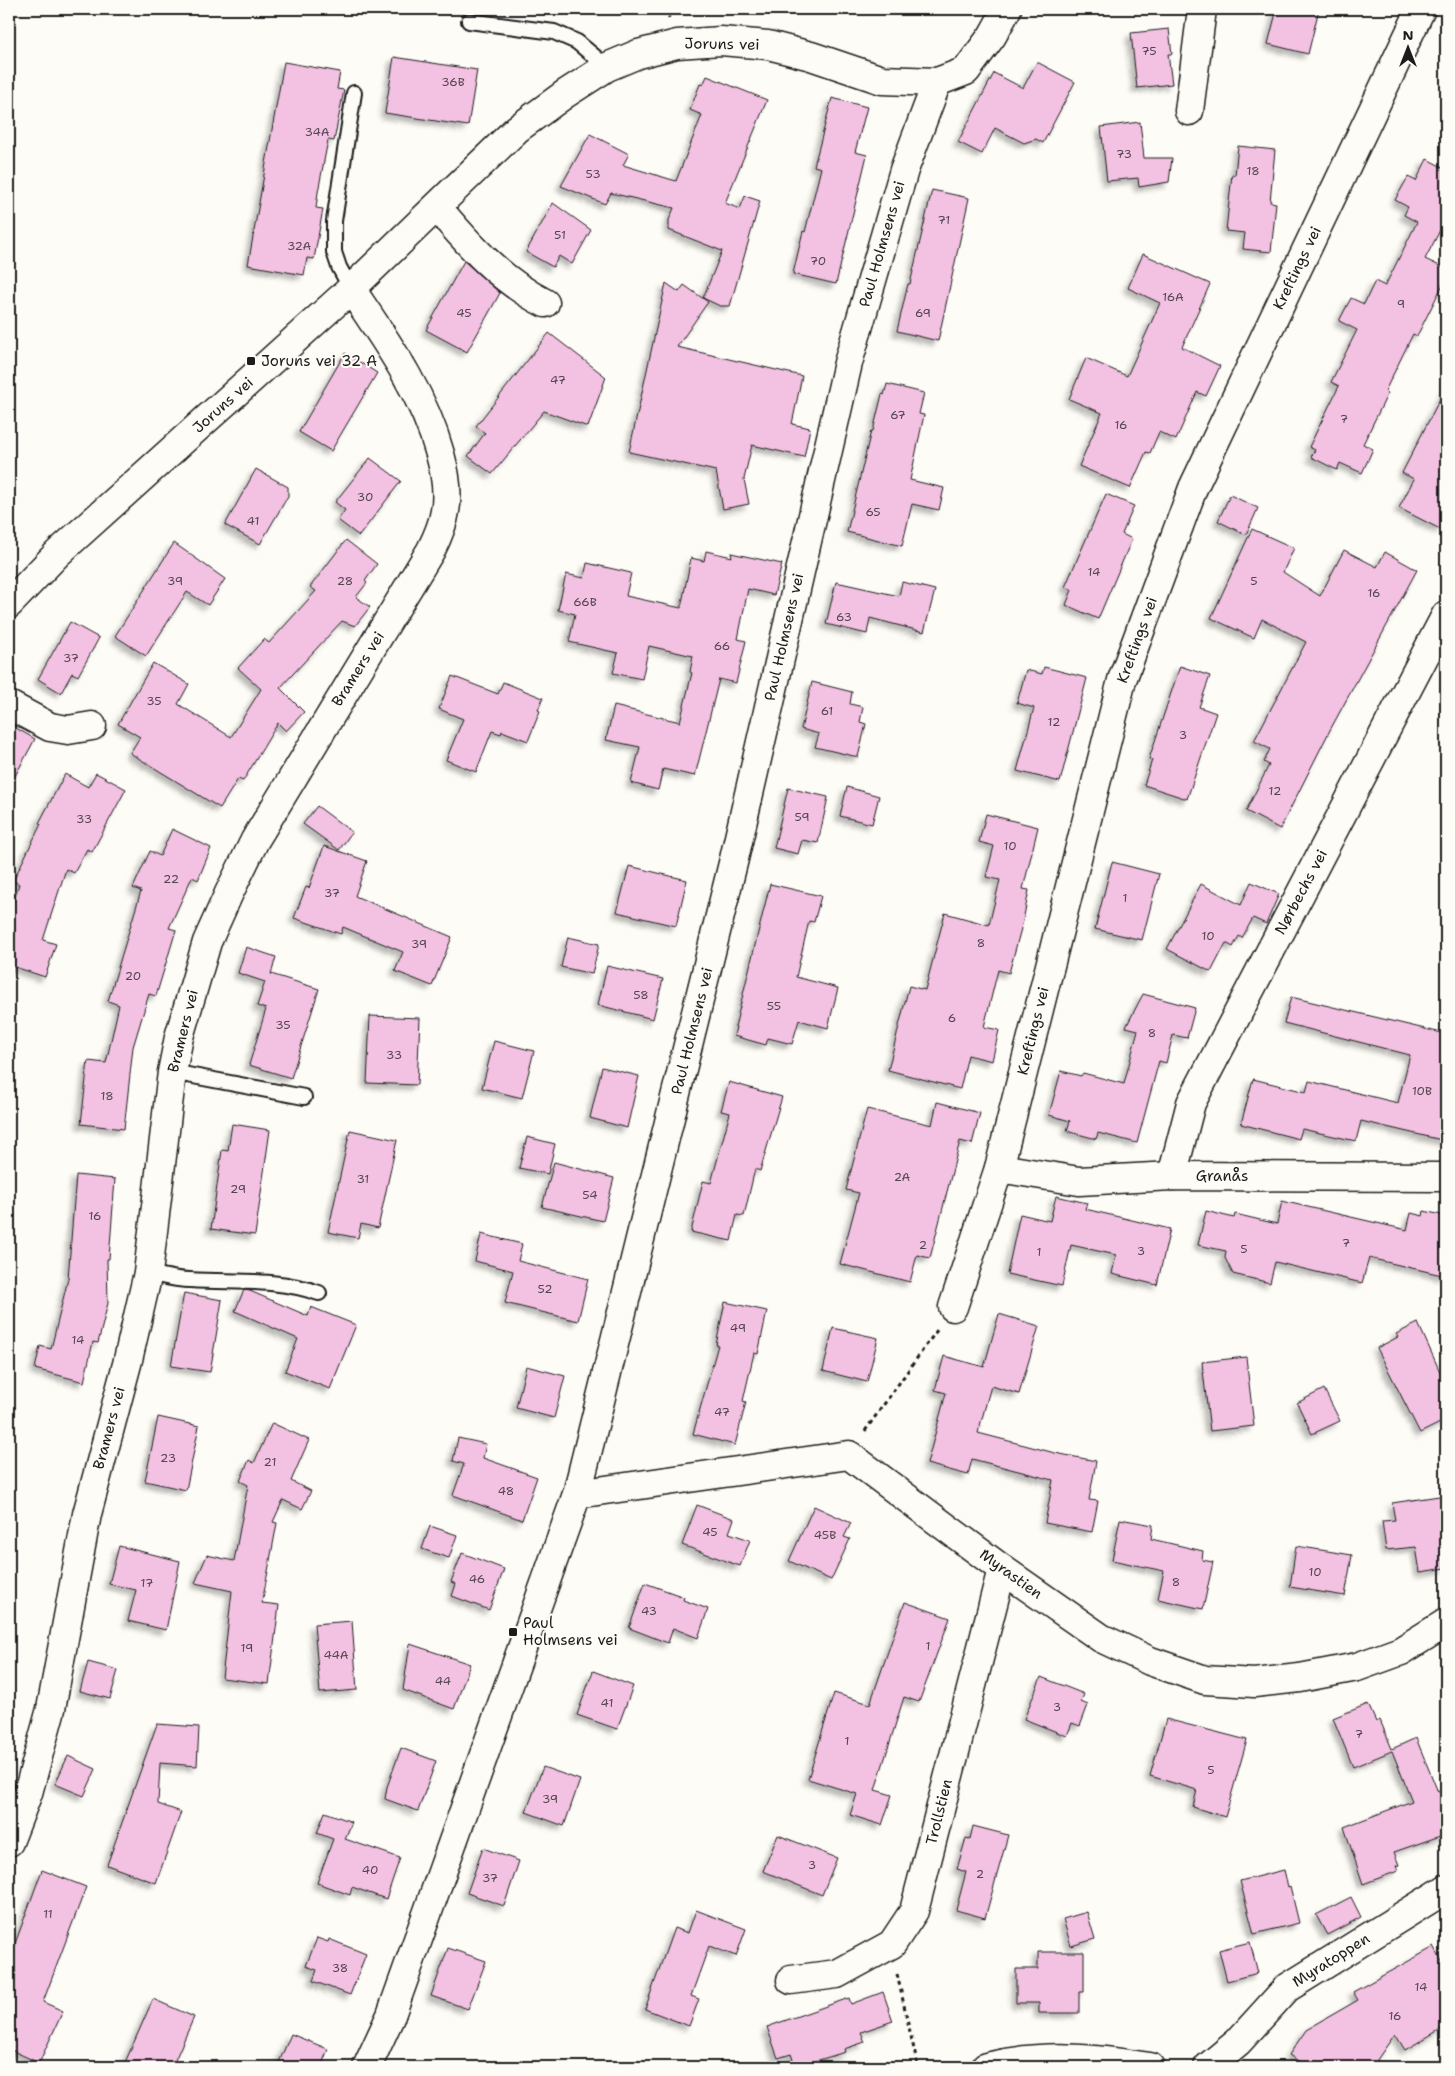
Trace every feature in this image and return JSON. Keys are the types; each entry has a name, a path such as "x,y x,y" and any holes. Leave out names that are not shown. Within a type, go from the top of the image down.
{"street":[{"path":"937,82 966,71 992,36 1007,9"},
{"path":"1189,111 1202,9"},
{"name":"Kreftings vei","path":"953,1307 999,1168 1122,680 1193,488 1421,9"},
{"name":"Joruns vei","path":"9,604 58,553 351,289 518,129 565,94 607,67 638,54 677,44 721,41 768,45 812,56 882,80 937,82"},
{"name":"Paul Holmsens vei","path":"367,2067 391,2015 578,1494 734,859 848,363 904,170 937,82"},
{"path":"437,207 465,241 504,277 529,295 545,303"},
{"name":"Bramers vei","path":"9,1842 28,1793 47,1726 87,1514 127,1364 148,1273 172,1072 179,1037 207,942 255,840 431,550 440,530 446,509 444,469 437,442 423,406 400,362 351,289"},
{"name":"Nørbechs vei","path":"1172,1176 1191,1103 1446,615"},
{"path":"9,705 50,727 68,730 92,726"},
{"name":"Granås","path":"999,1168 1080,1181 1172,1176 1446,1177"},
{"path":"578,1494 849,1454"},
{"name":"Myrastien","path":"849,1454 1002,1569 1101,1638 1150,1661 1205,1680 1254,1683 1300,1678 1357,1667 1401,1650 1446,1623"},
{"name":"Trollstien","path":"791,1980 837,1974 892,1944 914,1911 1002,1569"},
{"name":"Myratoppen","path":"1208,2067 1238,2042 1287,1988 1446,1889"},
{"path":"986,2067 1054,2057 1102,2060 1150,2067"}],"lane":[{"path":"469,21 554,32 577,42 607,67"},
{"path":"351,289 339,267 334,252 334,222 354,93"},
{"path":"172,1072 304,1097"},
{"path":"148,1273 190,1280 278,1282 319,1293"}],"path":[{"path":"849,1454 953,1307"},
{"path":"892,1944 899,1991 918,2067"}],"building":[{"path":"1277,9 1319,9 1308,54 1268,44"},
{"path":"1169,29 1172,54 1168,54 1172,84 1137,88 1131,33"},
{"path":"394,57 477,70 468,126 385,113"},
{"path":"284,62 340,72 337,89 344,90 334,141 328,140 318,192 316,208 323,209 314,259 307,258 304,275 248,265"},
{"path":"1037,62 1075,82 1043,143 1036,139 1024,143 995,128 982,154 958,142 994,73 1023,88"},
{"path":"707,76 767,100 725,203 740,209 745,196 760,201 730,306 720,306 703,298 722,251 669,230 669,220 674,208 611,193 605,204 561,186 590,134 629,154 623,165 676,181 702,115 690,110 700,84 703,85"},
{"path":"832,98 867,107 855,152 867,155 836,284 793,274 821,168 814,166"},
{"path":"1140,122 1144,158 1172,158 1169,182 1139,187 1138,178 1107,181 1101,127"},
{"path":"1238,146 1275,150 1270,202 1276,203 1271,252 1243,249 1245,233 1226,231 1232,174 1235,175"},
{"path":"1427,159 1446,169 1446,219 1425,259 1446,269 1446,278 1417,336 1413,334 1385,391 1388,393 1363,444 1373,449 1362,473 1340,463 1337,470 1311,457 1315,450 1309,447 1339,386 1331,382 1357,330 1339,321 1351,298 1364,304 1375,281 1385,286 1417,222 1404,215 1408,207 1395,200 1408,177 1416,181"},
{"path":"932,190 969,198 938,341 897,331"},
{"path":"553,203 591,230 572,264 559,256 553,267 526,252"},
{"path":"1143,254 1210,284 1182,347 1220,366 1206,396 1197,392 1176,440 1159,432 1150,453 1146,452 1130,488 1079,466 1102,413 1069,399 1086,358 1127,376 1160,303 1128,288"},
{"path":"464,261 500,293 467,352 426,330"},
{"path":"666,283 679,292 684,285 708,302 677,347 802,376 792,424 810,428 804,457 752,445 744,479 749,504 723,509 716,471 629,452"},
{"path":"549,333 606,377 588,427 544,411 492,474 468,456 485,433 476,426"},
{"path":"345,353 377,373 331,451 299,432"},
{"path":"887,384 924,393 919,414 924,415 910,480 944,488 939,510 912,504 902,546 847,532 871,431 873,431 882,394 884,395"},
{"path":"1446,387 1446,516 1440,529 1399,508 1414,479 1402,473"},
{"path":"370,458 401,481 359,536 338,520 345,510 335,502"},
{"path":"256,469 288,487 288,496 260,544 225,525"},
{"path":"1106,494 1134,506 1122,534 1132,539 1098,619 1066,605 1072,590 1065,587"},
{"path":"1230,495 1258,508 1246,535 1218,521"},
{"path":"1252,529 1294,548 1283,572 1320,596 1344,550 1377,567 1385,552 1417,570 1330,730 1280,829 1246,811 1269,765 1264,762 1270,749 1254,741 1306,642 1262,619 1254,638 1211,618"},
{"path":"346,540 377,564 365,581 367,583 356,597 370,607 355,626 342,621 280,688 304,712 286,731 278,723 243,781 238,779 220,808 130,753 140,737 118,724 153,663 189,684 178,704 231,737 261,689 238,668 264,639 269,643 316,591 310,587"},
{"path":"174,543 225,579 208,605 187,592 146,656 115,636"},
{"path":"706,551 732,557 731,553 782,564 774,595 748,589 738,639 746,641 736,683 719,679 695,776 663,769 658,790 631,783 640,747 606,740 614,706 680,722 692,673 690,672 693,656 649,646 642,679 613,673 618,653 569,642 575,614 558,610 566,574 584,578 587,563 631,573 626,596 681,608 691,558 704,561"},
{"path":"836,582 899,596 902,582 935,590 924,632 870,618 867,634 826,624"},
{"path":"70,622 99,638 78,676 72,673 61,693 38,679"},
{"path":"1180,666 1210,676 1199,707 1216,713 1187,799 1144,785 1152,760 1149,759"},
{"path":"1044,667 1087,678 1060,782 1017,771 1034,708 1017,703 1026,670 1042,674"},
{"path":"452,676 498,694 503,682 543,698 528,741 502,731 501,734 492,731 476,772 446,760 463,719 439,709"},
{"path":"812,682 852,692 850,704 863,707 860,722 866,724 858,757 815,747 819,734 801,729"},
{"path":"9,724 35,739 9,787"},
{"path":"96,773 126,789 92,852 87,849 74,873 66,869 43,940 56,944 45,977 9,965 9,916 19,884 13,881 41,824 39,823 65,774 88,787"},
{"path":"847,787 879,796 872,824 840,816"},
{"path":"788,788 828,797 818,843 802,840 798,854 774,848"},
{"path":"317,806 352,832 339,850 303,824"},
{"path":"986,814 1038,827 1023,889 1029,890 1023,921 1009,973 998,970 984,1027 999,1030 992,1061 968,1055 960,1089 888,1070 909,986 925,990 945,913 989,925 1000,880 986,877 994,846 979,842"},
{"path":"172,829 211,848 198,880 192,877 169,928 176,930 156,996 149,994 133,1047 124,1129 81,1124 88,1061 106,1063 119,1005 108,1001 141,891 133,888 150,851 160,856"},
{"path":"324,846 367,861 355,896 452,937 432,986 395,971 403,952 343,927 341,934 294,918 306,887 309,888"},
{"path":"1112,862 1159,874 1142,940 1095,929"},
{"path":"629,866 687,880 676,926 617,912"},
{"path":"1251,882 1279,894 1266,924 1253,918 1242,938 1239,936 1233,947 1226,943 1211,972 1167,949 1201,884 1241,905"},
{"path":"770,884 821,896 814,922 809,921 796,977 838,988 828,1028 799,1020 792,1044 768,1038 766,1045 734,1036"},
{"path":"568,937 599,944 592,974 561,967"},
{"path":"246,947 276,957 271,974 319,989 291,1078 249,1065 266,1009 257,1006 265,982 238,973"},
{"path":"607,966 663,979 653,1019 598,1005"},
{"path":"1143,994 1195,1008 1187,1038 1173,1035 1166,1063 1159,1061 1137,1143 1098,1133 1096,1139 1067,1131 1070,1121 1049,1115 1061,1071 1081,1076 1083,1073 1124,1084 1138,1030 1126,1027"},
{"path":"1291,997 1446,1034 1446,1141 1361,1121 1356,1141 1302,1129 1299,1139 1241,1124 1253,1079 1306,1092 1309,1081 1398,1103 1410,1055 1284,1023"},
{"path":"370,1016 420,1018 417,1085 367,1083"},
{"path":"494,1041 534,1051 522,1098 482,1088"},
{"path":"602,1067 639,1076 627,1128 590,1118"},
{"path":"729,1082 782,1097 760,1171 755,1169 744,1216 737,1215 731,1241 691,1232 703,1181 711,1183 730,1113 721,1111"},
{"path":"937,1102 980,1113 972,1144 960,1141 930,1258 917,1255 910,1282 840,1264 859,1193 846,1190 867,1109 932,1125"},
{"path":"232,1124 270,1130 255,1235 211,1229 222,1150 228,1151"},
{"path":"350,1130 397,1140 378,1228 361,1224 358,1238 328,1232"},
{"path":"527,1137 555,1144 548,1174 519,1168"},
{"path":"554,1162 614,1178 603,1221 542,1207"},
{"path":"76,1175 115,1179 109,1259 107,1259 108,1303 98,1343 93,1342 84,1382 35,1369 40,1346 51,1349 68,1279"},
{"path":"1056,1196 1087,1203 1085,1209 1170,1229 1157,1285 1112,1274 1116,1255 1071,1245 1062,1286 1007,1274 1020,1214 1050,1221"},
{"path":"1282,1201 1407,1230 1411,1213 1423,1216 1424,1211 1446,1216 1446,1276 1369,1258 1362,1283 1275,1262 1270,1283 1233,1274 1225,1258 1226,1251 1198,1245 1206,1211 1234,1218 1235,1214 1277,1224"},
{"path":"481,1234 522,1244 518,1261 588,1279 578,1321 505,1303 513,1271 475,1261"},
{"path":"244,1290 308,1316 311,1307 356,1325 330,1389 285,1371 298,1339 235,1311"},
{"path":"184,1293 222,1300 210,1372 171,1366"},
{"path":"725,1302 767,1311 758,1354 754,1353 743,1401 746,1402 735,1445 693,1434 718,1345 716,1345"},
{"path":"999,1314 1039,1326 1019,1394 991,1386 978,1433 1055,1453 1096,1461 1089,1500 1098,1501 1092,1532 1045,1523 1053,1480 972,1459 968,1475 927,1464 946,1393 935,1390 944,1356 984,1367"},
{"path":"1418,1323 1446,1385 1446,1420 1420,1433 1377,1348 1398,1337 1396,1334"},
{"path":"833,1328 878,1338 867,1382 823,1371"},
{"path":"1246,1357 1254,1426 1210,1431 1202,1362"},
{"path":"526,1366 565,1376 554,1418 516,1408"},
{"path":"1324,1389 1340,1421 1312,1434 1297,1403"},
{"path":"158,1417 199,1426 186,1490 145,1481"},
{"path":"272,1423 309,1440 291,1481 311,1491 302,1509 283,1500 273,1522 277,1523 262,1603 279,1605 269,1684 222,1678 232,1591 195,1583 207,1555 234,1561 248,1485 240,1481 249,1460 254,1463"},
{"path":"458,1438 486,1444 483,1458 537,1477 522,1520 453,1495 464,1464 453,1461"},
{"path":"1446,1495 1446,1568 1420,1572 1416,1547 1386,1550 1382,1521 1395,1520 1392,1503"},
{"path":"697,1505 734,1519 729,1533 750,1540 740,1566 682,1545"},
{"path":"814,1506 851,1523 844,1537 850,1539 831,1580 789,1561"},
{"path":"1120,1519 1153,1525 1151,1539 1203,1551 1202,1560 1213,1562 1203,1609 1158,1599 1164,1571 1112,1560"},
{"path":"430,1526 457,1535 449,1558 422,1549"},
{"path":"119,1546 180,1561 166,1630 128,1621 136,1590 109,1584"},
{"path":"1296,1546 1352,1555 1345,1596 1290,1587"},
{"path":"462,1553 504,1569 489,1610 452,1596 456,1584 451,1582"},
{"path":"645,1583 684,1597 683,1600 708,1609 698,1638 673,1628 668,1643 629,1628"},
{"path":"905,1602 950,1618 919,1702 904,1697 875,1790 892,1795 882,1825 850,1815 857,1794 808,1779 834,1693 870,1704"},
{"path":"352,1621 357,1690 320,1693 314,1624"},
{"path":"410,1644 470,1664 454,1709 403,1690"},
{"path":"88,1662 118,1670 110,1699 80,1691"},
{"path":"593,1671 633,1686 617,1729 577,1715"},
{"path":"1041,1677 1084,1694 1081,1702 1088,1705 1080,1726 1072,1723 1067,1736 1024,1719"},
{"path":"1368,1704 1376,1722 1380,1720 1392,1749 1416,1738 1438,1792 1446,1789 1446,1834 1394,1852 1399,1865 1396,1866 1398,1871 1363,1884 1344,1827 1412,1801 1392,1751 1353,1767 1333,1718"},
{"path":"1166,1719 1247,1740 1225,1817 1193,1807 1197,1790 1150,1776"},
{"path":"157,1724 199,1727 197,1766 160,1763 158,1804 181,1812 156,1883 107,1865"},
{"path":"401,1748 436,1761 418,1811 385,1799 387,1787"},
{"path":"68,1756 96,1769 84,1796 55,1784"},
{"path":"543,1767 580,1780 564,1826 526,1812"},
{"path":"325,1812 352,1822 345,1839 400,1858 386,1899 352,1887 350,1895 317,1883 333,1839 317,1833"},
{"path":"973,1826 1008,1835 985,1918 956,1910 966,1872 957,1869 966,1838 970,1839"},
{"path":"778,1835 837,1858 822,1895 763,1871"},
{"path":"483,1848 519,1861 504,1906 467,1893"},
{"path":"42,1870 86,1887 43,2002 63,2011 39,2063 9,2049 9,1960"},
{"path":"1284,1870 1299,1923 1254,1934 1240,1881"},
{"path":"1351,1897 1361,1917 1327,1935 1316,1915"},
{"path":"696,1910 746,1929 736,1956 709,1946 691,1996 699,1999 689,2026 645,2009 674,1928 688,1933"},
{"path":"1087,1912 1095,1939 1071,1946 1063,1919"},
{"path":"317,1938 328,1942 329,1939 366,1954 350,1995 313,1981 317,1970 306,1966"},
{"path":"1250,1942 1258,1973 1227,1981 1219,1950"},
{"path":"1434,1947 1446,1969 1446,2026 1405,2050 1395,2034 1372,2067 1308,2067 1289,2055 1306,2030 1358,2000 1353,1992"},
{"path":"448,1948 486,1961 468,2009 431,1996"},
{"path":"1038,1952 1084,1952 1084,1992 1079,1992 1079,2013 1039,2013 1039,2003 1016,2003 1016,1969 1038,1969"},
{"path":"883,1992 893,2021 861,2032 865,2042 844,2049 845,2052 796,2067 791,2054 778,2058 767,2027 849,1998 851,2004"},
{"path":"153,1999 194,2017 172,2067 123,2067"},
{"path":"291,2034 328,2049 321,2067 277,2067"}],"place":[{"name":"Joruns vei 32 A","path":"251,361"},
{"name":"Paul Holmsens vei","path":"513,1632"}]}
